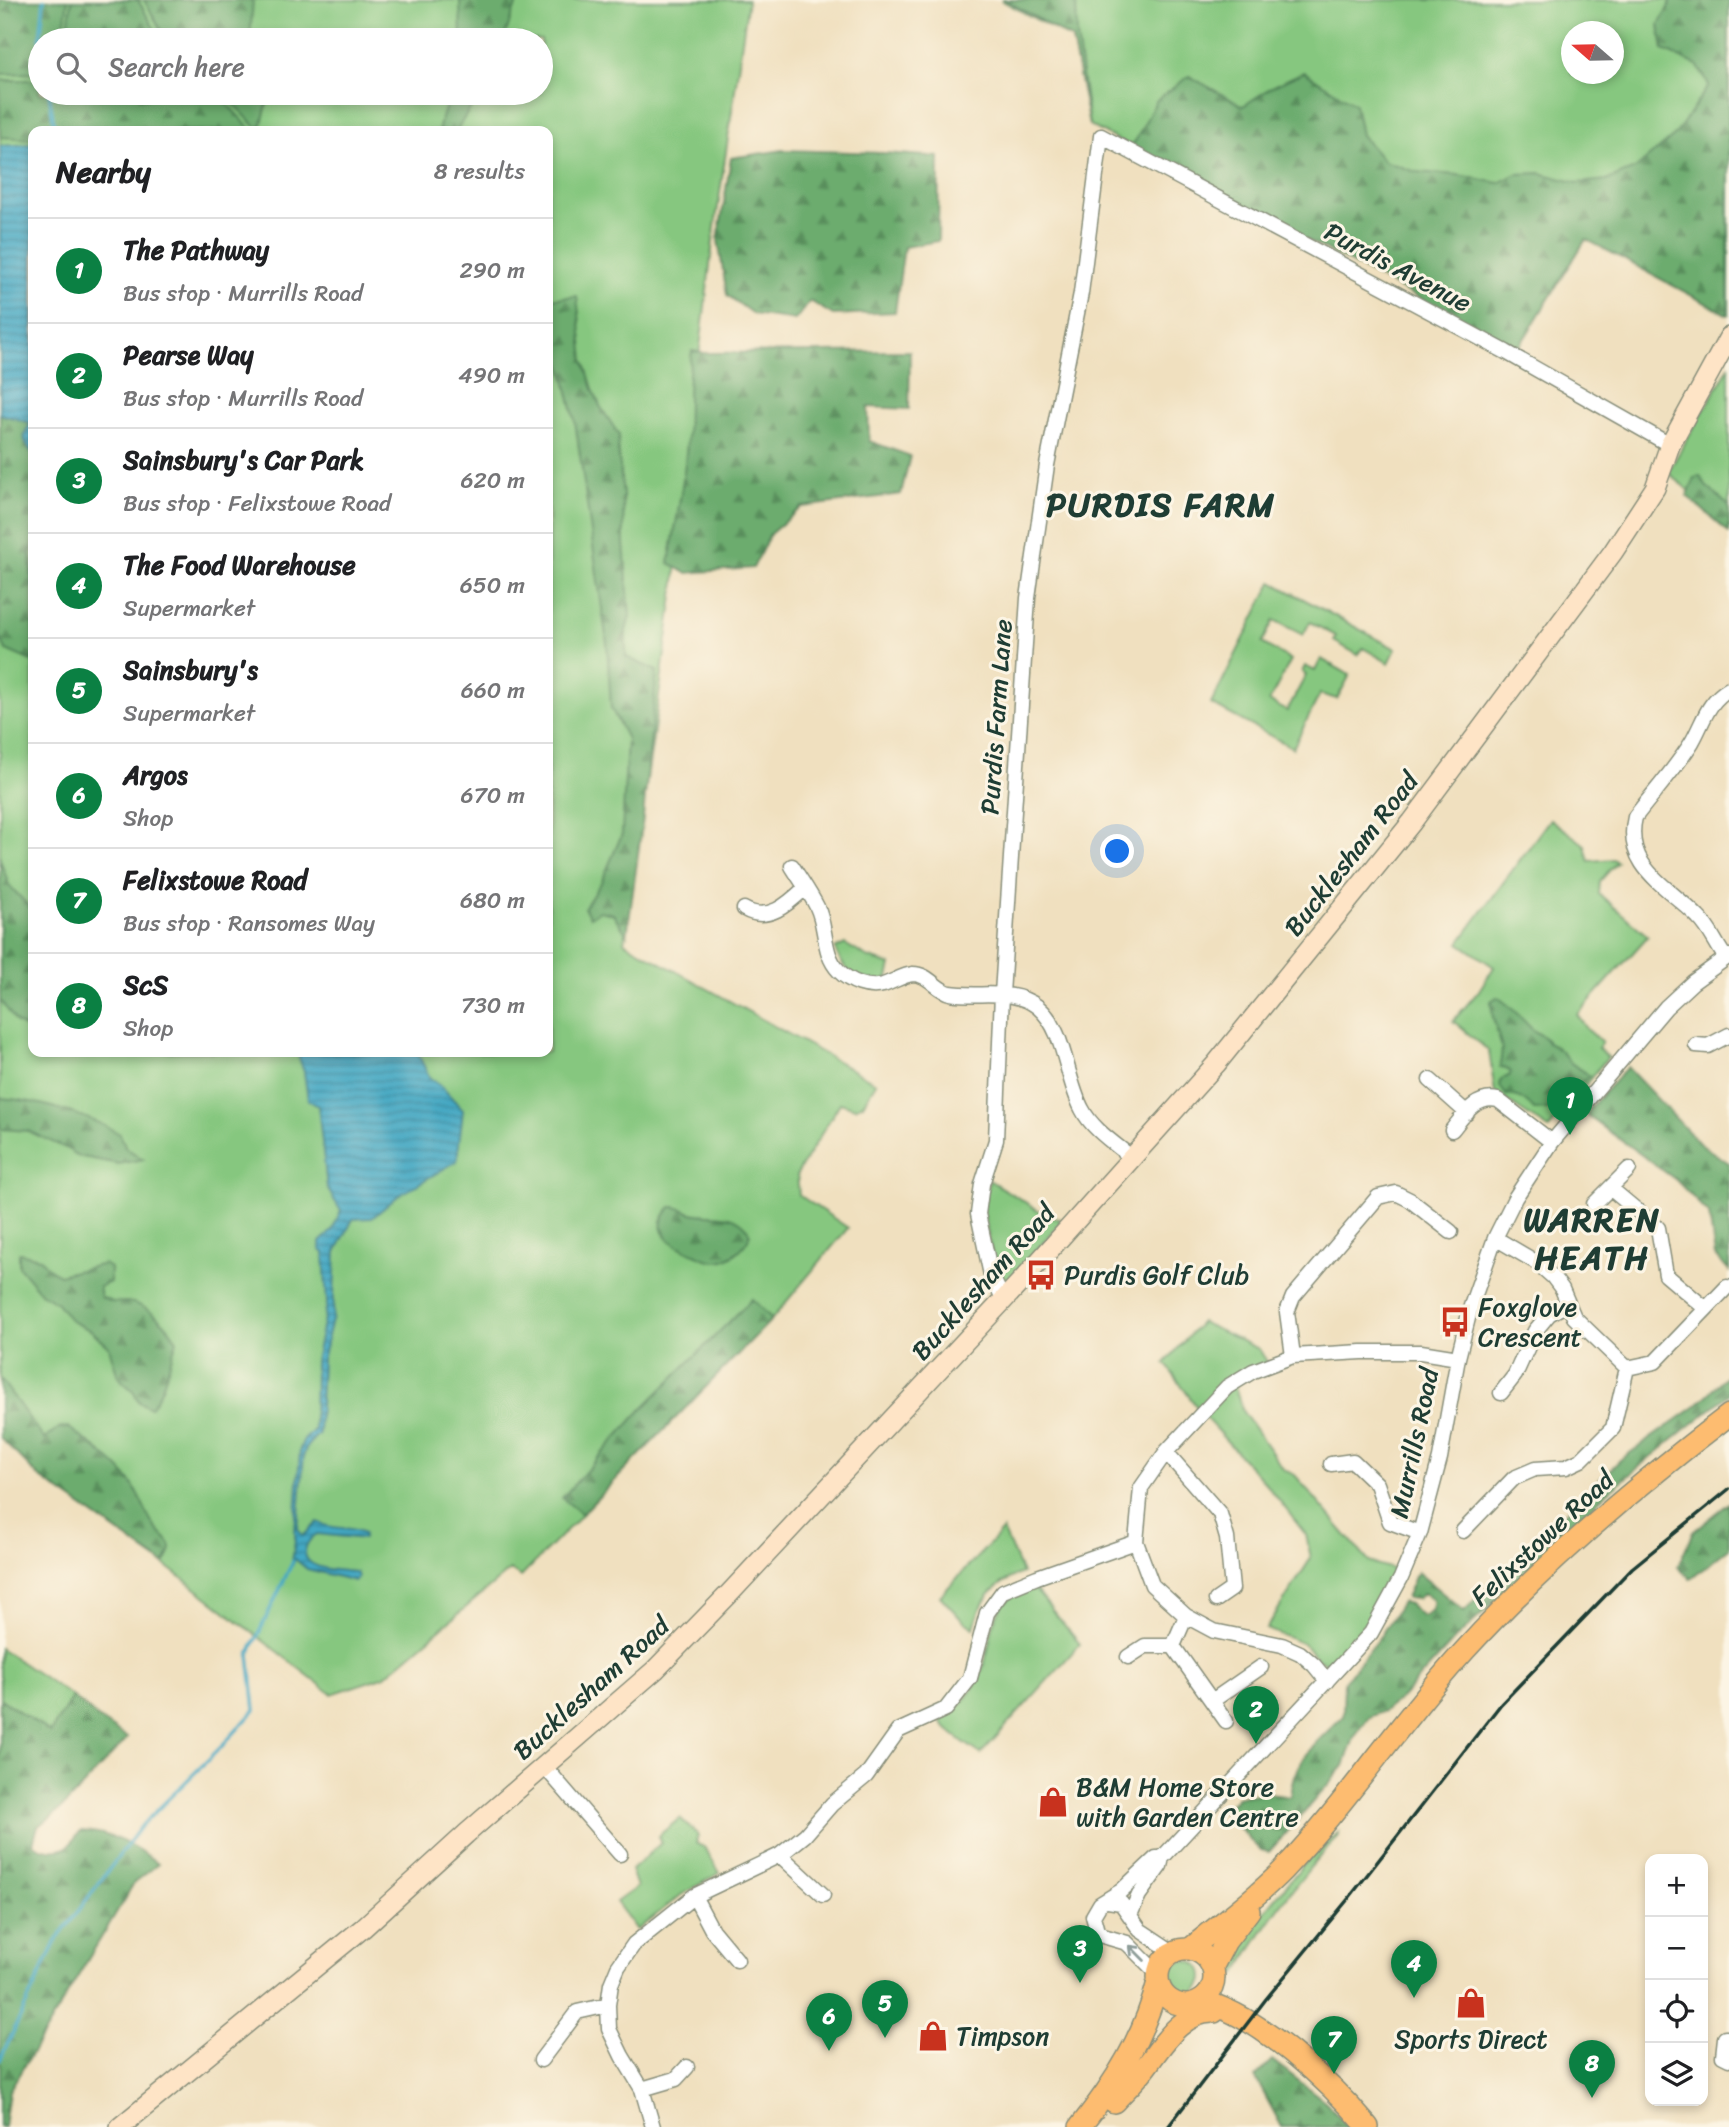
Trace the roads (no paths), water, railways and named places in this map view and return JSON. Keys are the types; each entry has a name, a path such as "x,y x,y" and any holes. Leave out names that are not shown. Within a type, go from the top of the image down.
{"main road":[{"name":"Felixstowe Road","path":"1213,1969 1226,1941 1274,1879 1456,1660 1536,1576 1665,1463 1729,1415"},
{"name":"Felixstowe Road","path":"1181,1950 1274,1879"},
{"path":"1080,2127 1106,2094 1132,2051 1158,1978 1160,1965 1181,1950 1207,1957 1231,2001 1261,2031"},
{"path":"1114,2102 1150,2043 1212,1988 1213,1969"},
{"path":"1158,1978 1166,1997 1218,2005 1261,2031 1308,2067 1368,2127"},
{"path":"1089,2127 1142,2072 1171,2034 1185,2021 1208,2012 1240,2018"}],"street":[{"name":"Purdis Avenue","path":"1101,136 1506,352 1670,445"},
{"name":"Purdis Farm Lane","path":"1003,1299 991,1275 978,1214 982,1184 996,1140 1002,994 1028,598 1046,465 1081,293 1101,136"},
{"name":"Bucklesham Road","path":"120,2127 363,1928 655,1670 1003,1299 1216,1064 1412,822 1613,552 1655,488 1670,445 1729,337"},
{"path":"1728,957 1701,919 1641,863 1636,855 1632,828 1635,817 1691,742 1707,708 1729,689"},
{"path":"792,866 817,906 830,957 836,968 849,979 872,986 883,985 912,974 922,975 948,993 1002,994 1030,1001 1045,1014 1053,1026 1073,1090 1083,1112 1130,1157"},
{"path":"744,909 757,915 773,912 805,888"},
{"name":"Murrills Road","path":"1130,1915 1139,1895 1160,1866 1162,1858 1370,1633 1401,1578 1420,1533 1440,1458 1458,1358 1471,1306 1495,1238 1521,1188 1552,1142 1667,1007 1693,982 1728,957"},
{"path":"1696,1045 1708,1046 1729,1035"},
{"path":"1430,1080 1467,1113"},
{"path":"1452,1130 1480,1101 1490,1098 1498,1100 1552,1142"},
{"path":"1594,1204 1629,1169"},
{"path":"1610,1188 1658,1228 1667,1275 1705,1308"},
{"path":"1293,1356 1287,1312 1293,1297 1378,1198 1396,1193 1410,1200 1451,1232"},
{"path":"1495,1238 1536,1262 1553,1277 1562,1289 1574,1317 1627,1368"},
{"path":"1627,1368 1655,1362 1727,1287"},
{"path":"1502,1393 1515,1375 1535,1331 1549,1314 1567,1304"},
{"path":"1327,1681 1300,1653 1282,1644 1214,1632 1186,1616 1152,1586 1136,1542 1141,1488 1166,1452 1227,1387 1253,1371 1293,1356 1421,1352 1458,1358"},
{"path":"1463,1531 1514,1478 1535,1469 1566,1467 1581,1460 1613,1428 1627,1368"},
{"path":"1166,1452 1220,1514 1227,1538 1232,1589 1216,1600"},
{"path":"1331,1464 1353,1461 1377,1484 1390,1522 1420,1533"},
{"path":"653,2127 642,2089 609,2029 611,1983 634,1944 648,1930 694,1896 780,1855 805,1835 832,1804 866,1776 898,1731 946,1709 970,1678 987,1613 1003,1591 1136,1542"},
{"path":"1173,1646 1186,1616"},
{"path":"1128,1657 1145,1646 1173,1646"},
{"path":"1173,1646 1226,1721"},
{"path":"1212,1701 1261,1667"},
{"path":"544,1766 620,1854"},
{"path":"780,1855 823,1895"},
{"name":"Murrills Road","path":"1108,1901 1156,1858 1162,1858"},
{"path":"694,1896 712,1930 737,1960"},
{"path":"1158,1978 1127,1943 1102,1936 1097,1931 1093,1916 1100,1903 1121,1903 1140,1930 1181,1950"},
{"path":"541,2060 577,2012 608,2005"},
{"path":"1729,2038 1725,2038 1723,2056 1729,2059"},
{"path":"642,2089 676,2079 687,2067"}],"water":[{"path":"28,144 28,422 0,414 0,146"},
{"path":"28,428 28,447 24,439"},
{"path":"299,1057 420,1057 430,1078 463,1110 457,1161 398,1196 372,1218 353,1219 336,1252 333,1316 322,1360 319,1433 307,1446 304,1454 298,1529 303,1536 318,1522 364,1533 363,1539 317,1534 306,1547 305,1555 308,1561 322,1568 356,1572 358,1577 355,1581 307,1569 295,1559 292,1566 300,1449 303,1441 314,1430 315,1361 327,1304 324,1253 320,1249 320,1242 332,1231 341,1211 327,1188 318,1106 308,1100"}],"waterway":[{"path":"41,28 44,0"},
{"path":"51,105 54,126"},
{"path":"0,2060 56,1941 142,1825 255,1710 249,1654 293,1561"}],"railway":[{"path":"1168,2127 1266,1999 1501,1704 1632,1568 1729,1489"}],"place":[{"name":"The Pathway","path":"1570,1135"},
{"name":"Purdis Golf Club","path":"1041,1275"},
{"name":"Foxglove Crescent","path":"1455,1322"},
{"name":"Pearse Way","path":"1256,1744"},
{"name":"B&M Home Store with Garden Centre","path":"1053,1802"},
{"name":"Sainsbury's Car Park","path":"1080,1983"},
{"name":"The Food Warehouse","path":"1414,1998"},
{"name":"Sports Direct","path":"1471,2003"},
{"name":"Timpson","path":"933,2036"},
{"name":"Sainsbury's","path":"885,2038"},
{"name":"Argos","path":"829,2051"},
{"name":"Felixstowe Road","path":"1334,2074"},
{"name":"ScS","path":"1592,2098"}],"district":[{"name":"PURDIS FARM","path":"1161,505"},
{"name":"WARREN HEATH","path":"1592,1239"}]}
